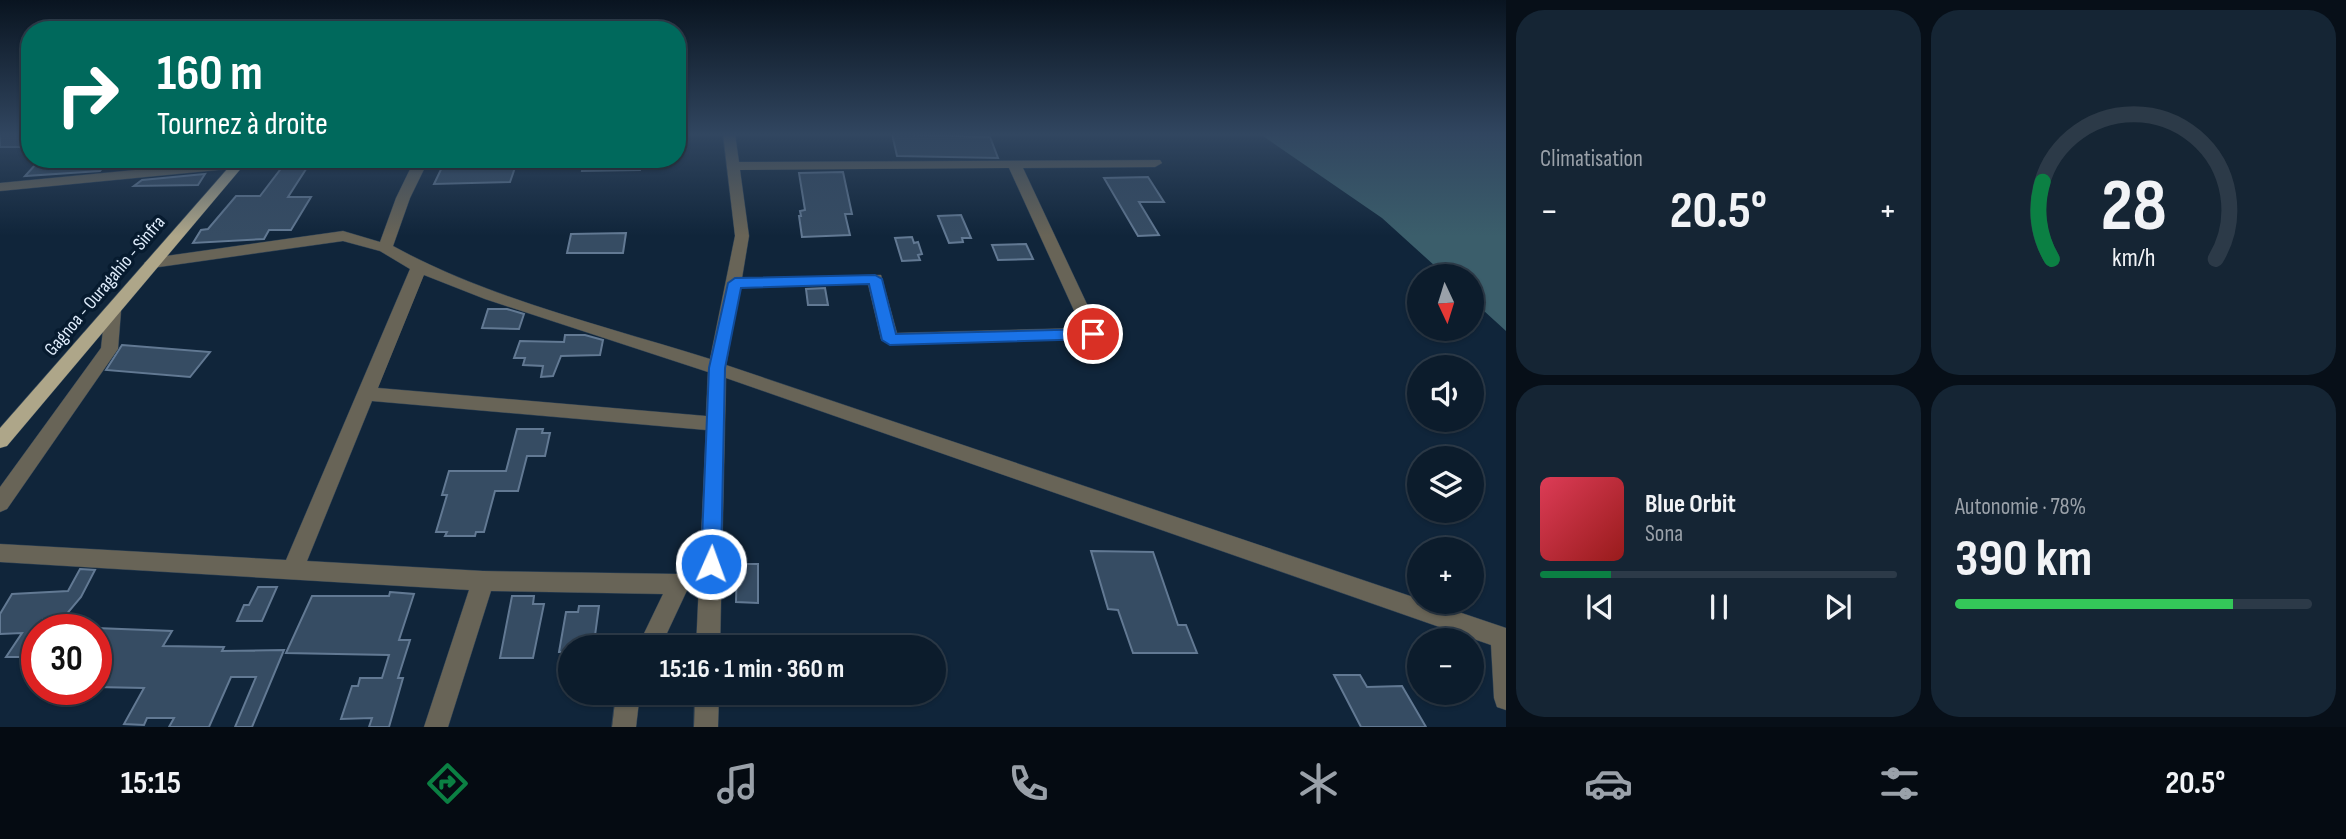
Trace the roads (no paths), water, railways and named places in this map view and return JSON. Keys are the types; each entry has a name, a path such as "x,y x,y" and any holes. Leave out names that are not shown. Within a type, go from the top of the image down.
{"main road":[{"name":"Gagnoa - Ouragahio - Sinfra","path":"0,441 113,311 226,168"}],"street":[{"path":"0,187 176,168"},
{"path":"385,248 403,198 418,168"},
{"path":"708,635 717,368 742,236 733,168"},
{"path":"735,283 875,279 890,340 1093,334 1016,168"},
{"path":"152,263 343,236 385,248 419,267 491,295 717,368 1504,639 1506,698"},
{"path":"293,570 419,267"},
{"path":"0,503 108,349 113,311"},
{"path":"366,394 715,424"},
{"path":"0,553 482,581 679,584 654,635"},
{"path":"436,727 482,581"},
{"path":"624,727 627,705"},
{"path":"706,727 707,705"}],"water":[{"path":"1309,168 1506,168 1506,331 1484,311 1484,264 1433,264 1382,218"}]}
